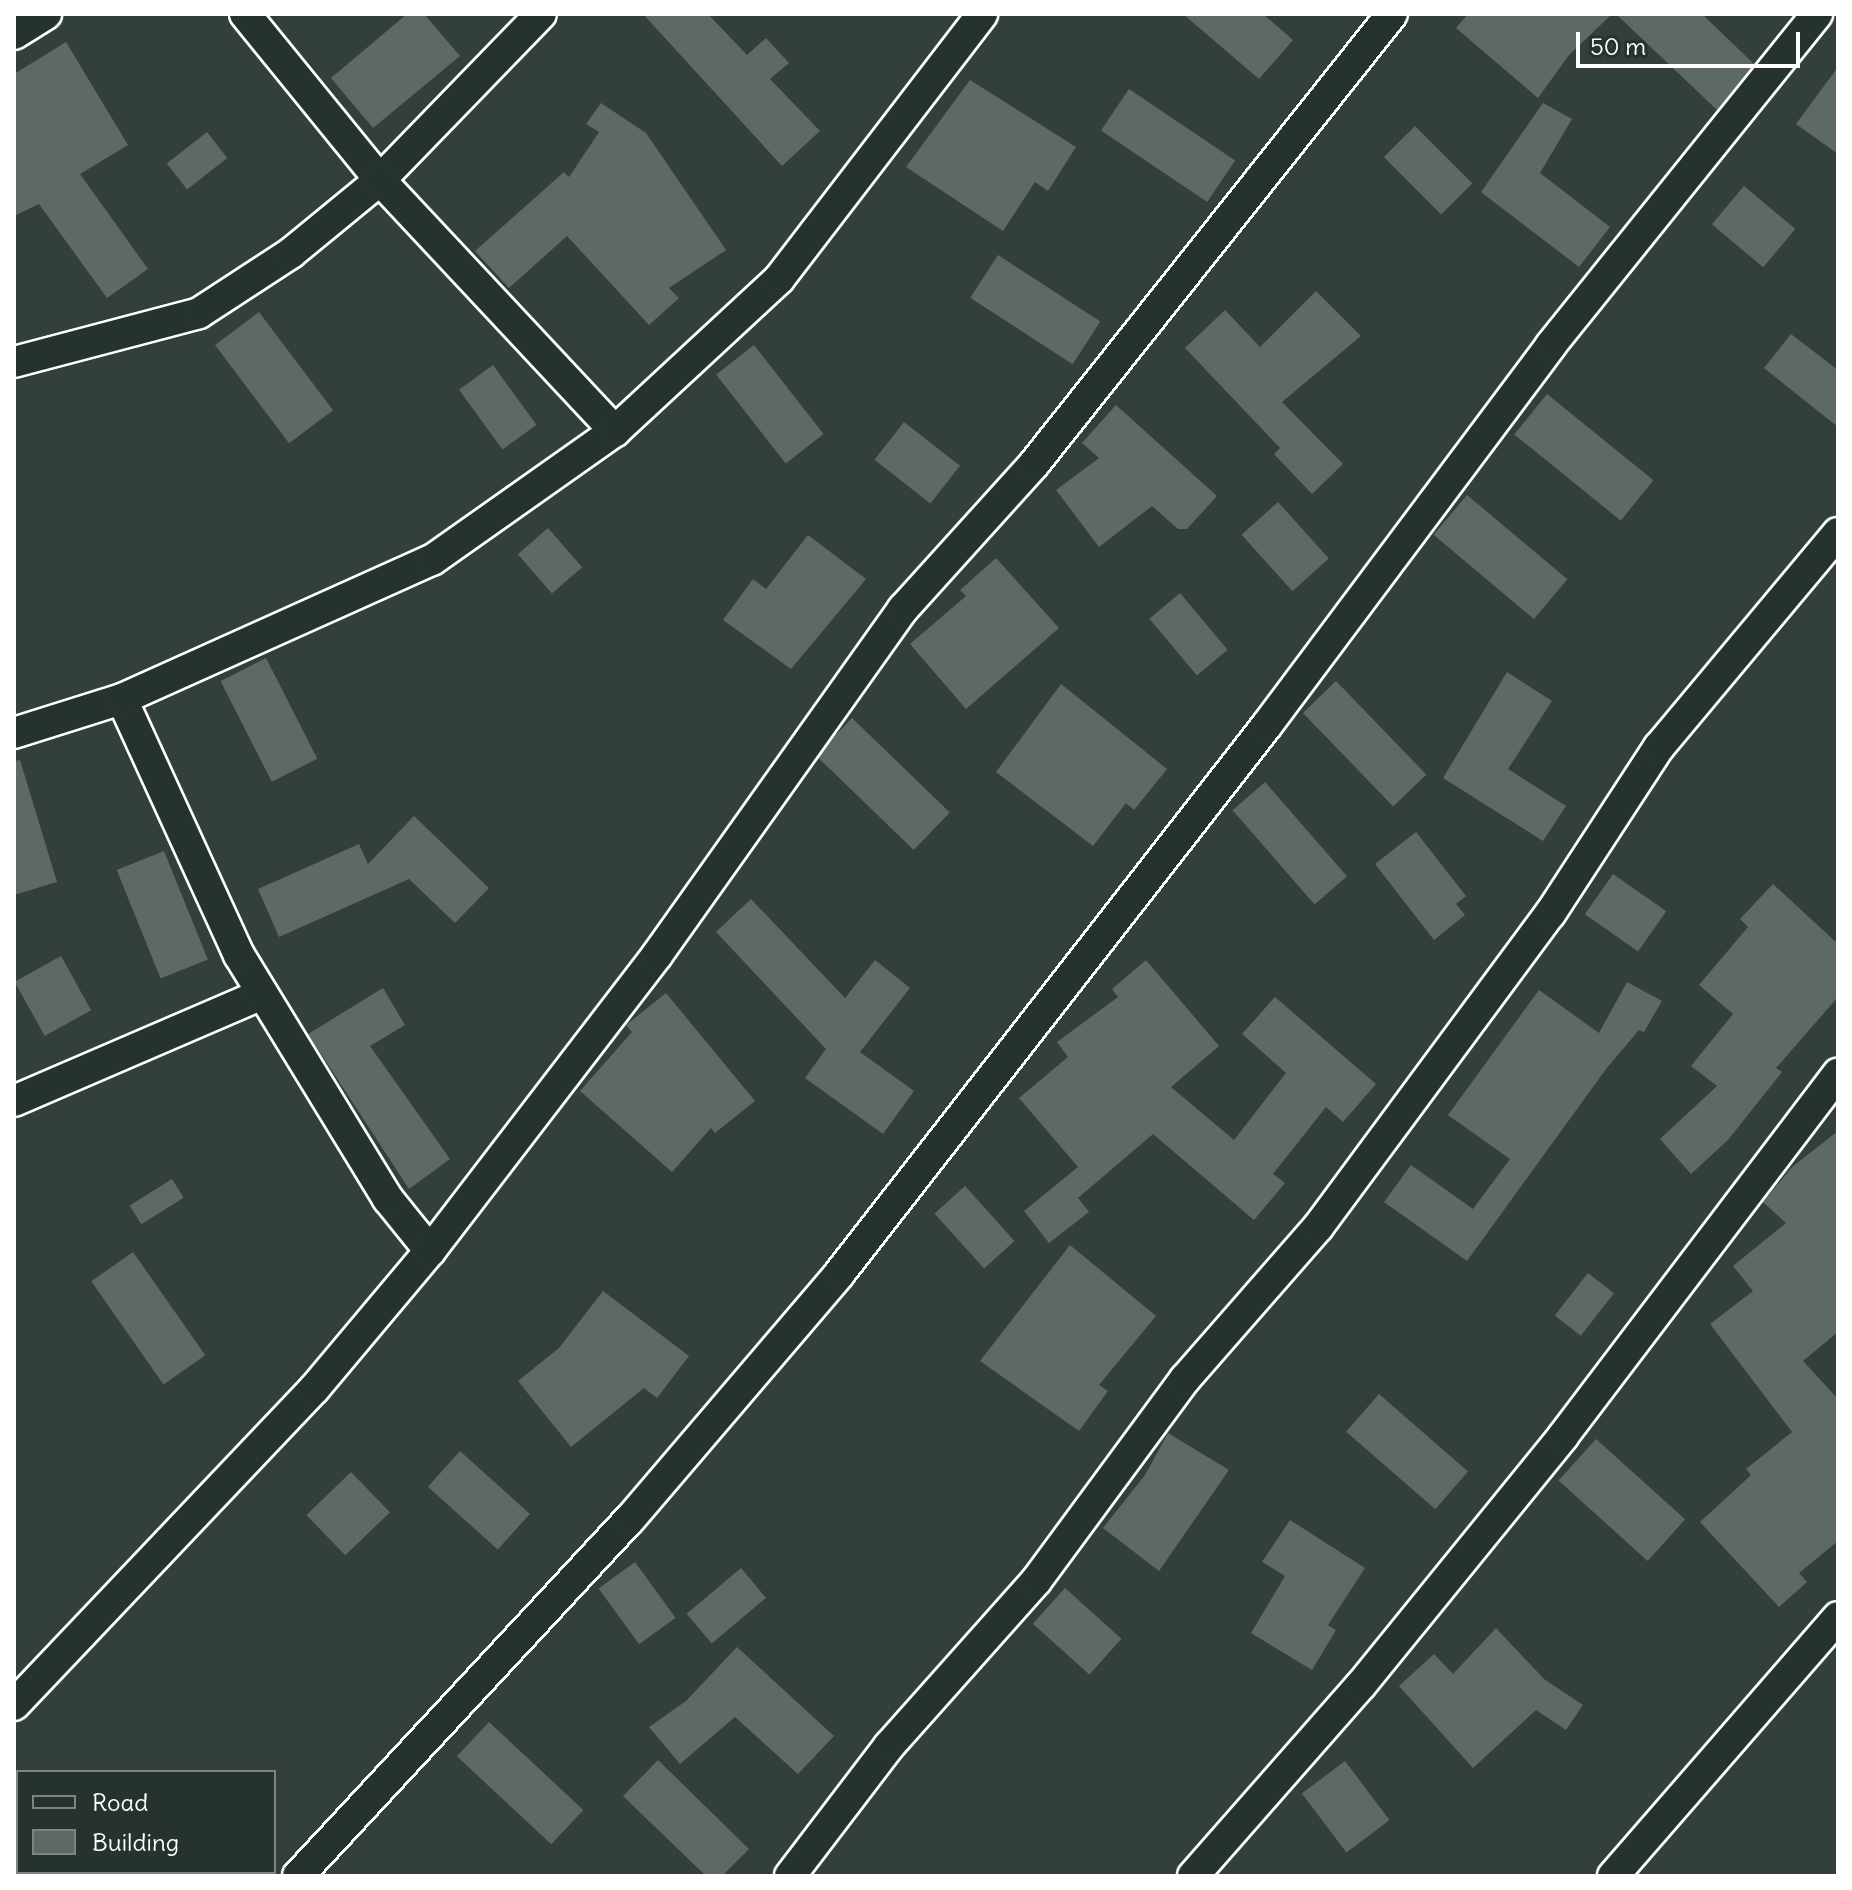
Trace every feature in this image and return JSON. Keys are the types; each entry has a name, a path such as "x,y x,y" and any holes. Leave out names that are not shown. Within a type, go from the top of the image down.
{"street":[{"path":"14,34 46,14"},
{"path":"245,14 380,180 615,431"},
{"path":"14,362 199,313 291,253 380,180 541,14"},
{"path":"14,733 122,699 432,560 615,431 779,279 982,14"},
{"path":"14,1705 314,1389 430,1251 648,967 903,609 1034,464 1392,14"},
{"path":"298,1876 630,1519 820,1297 1267,725 1551,345 1817,14"},
{"path":"790,1876 889,1746 1036,1581 1185,1379 1318,1227 1550,914 1659,747 1838,533"},
{"path":"122,699 262,994 388,1199 430,1251"},
{"path":"14,1101 262,994"},
{"path":"1193,1876 1361,1685 1563,1436 1838,1074"},
{"path":"1613,1876 1838,1617"}],"building":[{"path":"407,14 424,14 460,56 373,128 331,78"},
{"path":"643,14 708,14 747,55 766,38 789,63 770,79 820,131 782,166"},
{"path":"1183,14 1263,14 1293,40 1259,79"},
{"path":"1468,14 1612,14 1569,55 1538,98 1456,28"},
{"path":"1616,14 1702,14 1754,64 1717,110"},
{"path":"66,42 128,145 80,174 148,269 107,298 39,204 14,216 14,74"},
{"path":"1838,67 1838,154 1796,124"},
{"path":"970,80 1076,147 1048,191 1035,182 1003,231 906,167"},
{"path":"1129,89 1235,161 1207,202 1101,130"},
{"path":"601,103 646,133 726,250 669,288 679,298 649,325 567,236 509,288 475,251 564,172 569,177 599,132 586,124"},
{"path":"1543,103 1572,119 1540,173 1610,227 1579,267 1481,192"},
{"path":"1415,126 1472,183 1441,214 1384,157"},
{"path":"207,132 227,158 187,189 167,163"},
{"path":"1744,186 1795,229 1763,267 1712,224"},
{"path":"998,255 1100,321 1073,364 970,298"},
{"path":"1316,291 1361,336 1282,402 1343,464 1312,494 1274,454 1280,448 1185,348 1225,310 1260,347"},
{"path":"259,312 333,410 289,443 215,345"},
{"path":"1791,334 1838,370 1838,427 1764,368"},
{"path":"754,345 824,434 786,464 716,375"},
{"path":"493,365 536,425 503,450 459,390"},
{"path":"1547,394 1653,480 1621,521 1514,434"},
{"path":"1116,405 1217,496 1187,529 1178,529 1152,506 1099,547 1056,490 1099,458 1082,443"},
{"path":"904,422 960,466 930,504 874,460"},
{"path":"1467,495 1567,579 1534,619 1434,535"},
{"path":"1278,502 1329,558 1292,591 1242,535"},
{"path":"548,528 582,567 552,593 518,554"},
{"path":"808,535 866,579 791,669 723,620 753,579 766,589"},
{"path":"996,558 1059,628 966,709 910,644 966,596 960,590"},
{"path":"1180,593 1228,650 1197,675 1149,619"},
{"path":"266,658 317,759 272,782 221,681"},
{"path":"1507,672 1552,701 1508,769 1566,806 1543,841 1443,778"},
{"path":"1336,681 1426,775 1393,806 1303,713"},
{"path":"1061,684 1167,769 1134,810 1126,803 1093,846 996,772"},
{"path":"852,718 950,812 914,850 816,755"},
{"path":"20,760 57,882 14,895 14,761"},
{"path":"1265,782 1347,876 1315,905 1233,810"},
{"path":"414,816 489,888 455,923 409,879 279,937 258,889 359,844 368,864"},
{"path":"1416,832 1466,896 1456,904 1465,915 1434,940 1375,864"},
{"path":"164,851 208,959 161,979 117,870"},
{"path":"1613,874 1666,911 1638,951 1585,914"},
{"path":"1773,884 1838,944 1838,997 1776,1068 1782,1072 1728,1140 1691,1174 1660,1139 1717,1086 1691,1066 1733,1014 1699,985 1748,927 1740,919"},
{"path":"751,899 845,998 875,960 910,988 860,1052 914,1091 883,1134 805,1078 826,1049 716,932"},
{"path":"61,956 91,1010 45,1036 15,982"},
{"path":"1146,960 1219,1046 1171,1087 1234,1140 1286,1073 1242,1034 1275,997 1376,1084 1343,1122 1326,1107 1273,1174 1285,1183 1254,1220 1153,1134 1078,1198 1089,1212 1049,1243 1024,1211 1078,1167 1019,1098 1068,1057 1057,1042 1118,997 1112,989"},
{"path":"1627,982 1662,1001 1644,1032 1639,1030 1606,1069 1467,1261 1384,1202 1411,1165 1473,1209 1510,1159 1448,1115 1539,990 1599,1033"},
{"path":"383,988 405,1025 370,1046 450,1159 409,1189 308,1034"},
{"path":"666,993 755,1101 715,1133 711,1128 672,1172 580,1091 632,1032 626,1025"},
{"path":"1838,1131 1838,1332 1803,1361 1838,1399 1838,1541 1799,1573 1807,1582 1779,1607 1700,1522 1751,1475 1746,1469 1792,1432 1710,1324 1753,1291 1733,1266 1786,1223 1763,1202 1792,1167"},
{"path":"172,1179 184,1198 141,1224 130,1205"},
{"path":"965,1186 1015,1241 984,1268 935,1213"},
{"path":"1070,1245 1156,1316 1099,1385 1108,1391 1079,1431 980,1361"},
{"path":"133,1252 205,1355 163,1384 91,1281"},
{"path":"1588,1273 1614,1293 1581,1336 1555,1316"},
{"path":"603,1291 689,1356 657,1398 644,1388 571,1447 518,1381 559,1348"},
{"path":"1379,1394 1468,1471 1435,1509 1346,1432"},
{"path":"1168,1433 1229,1470 1159,1571 1103,1528 1145,1475"},
{"path":"1596,1439 1685,1519 1648,1561 1559,1481"},
{"path":"460,1451 530,1514 498,1550 428,1487"},
{"path":"351,1472 390,1512 345,1555 306,1515"},
{"path":"1290,1520 1365,1568 1328,1625 1336,1630 1312,1670 1251,1633 1285,1576 1262,1562"},
{"path":"635,1562 676,1618 639,1644 599,1588"},
{"path":"741,1568 766,1598 712,1644 687,1614"},
{"path":"1065,1588 1121,1639 1089,1675 1033,1624"},
{"path":"1496,1628 1544,1679 1583,1705 1566,1730 1536,1710 1473,1768 1399,1686 1434,1654 1453,1674"},
{"path":"737,1647 834,1736 798,1774 735,1717 680,1764 649,1727 686,1701"},
{"path":"489,1722 583,1810 551,1844 457,1756"},
{"path":"658,1760 749,1849 722,1876 706,1876 623,1796"},
{"path":"1345,1761 1390,1820 1346,1853 1302,1793"}]}
